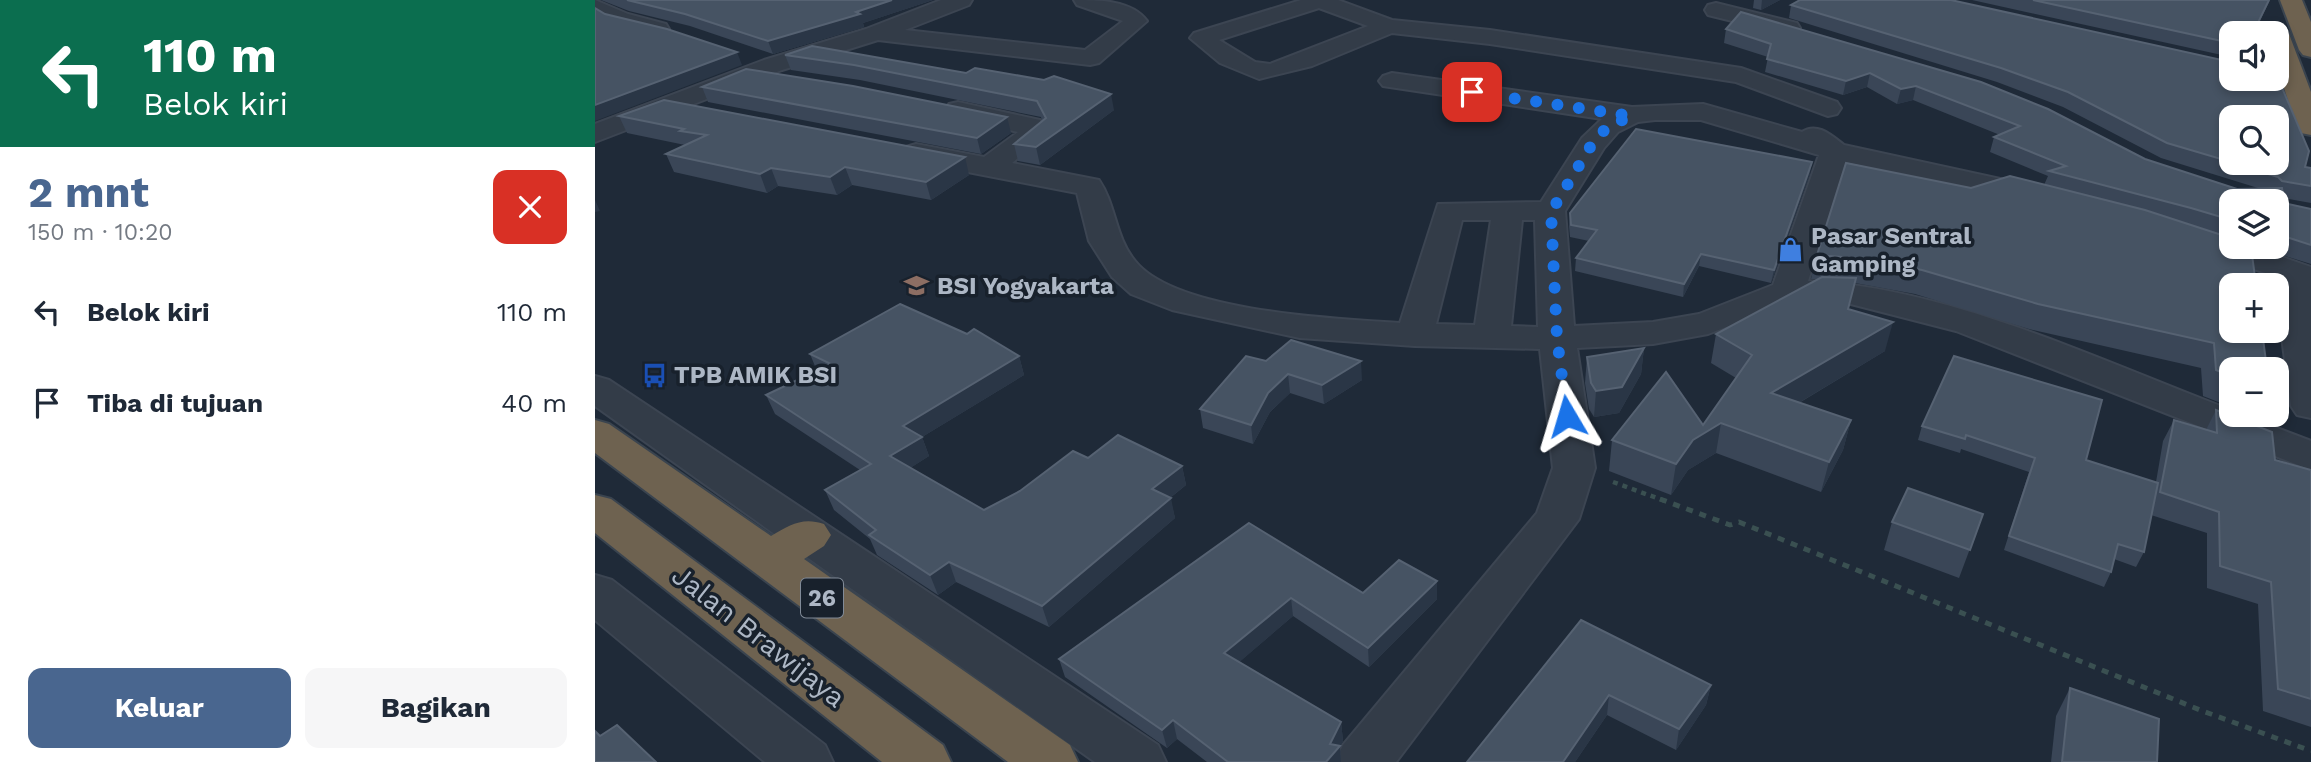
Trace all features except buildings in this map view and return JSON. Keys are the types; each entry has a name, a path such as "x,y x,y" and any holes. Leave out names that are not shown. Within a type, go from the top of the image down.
{"highway":[{"path":"2291,0 2311,50"},
{"path":"2289,84 2311,127"},
{"name":"26","path":"595,433 789,547 1050,762"},
{"name":"Jalan Brawijaya","path":"595,510 923,762"}],"street":[{"path":"595,134 668,106 755,64 874,34 961,0"},
{"path":"1085,0 1135,18 1133,25 1090,58"},
{"path":"1115,10 1151,0"},
{"path":"1389,26 1318,55 1264,72 1252,70 1202,38 1308,3 1352,4 1389,26 1741,75 1828,107"},
{"path":"595,6 620,19 681,34"},
{"path":"1765,20 1791,6"},
{"path":"1716,10 1765,20 1815,36"},
{"path":"1430,30 1465,12"},
{"path":"874,34 1126,64"},
{"path":"755,64 804,82"},
{"path":"1392,81 1643,114 1703,112 1835,151 2066,202"},
{"path":"668,106 721,116"},
{"path":"936,106 1030,127 1033,134 987,167"},
{"path":"1363,762 1557,519 1574,468 1557,338 1551,212 1592,144 1608,126 1643,114"},
{"path":"881,146 1088,186 1105,242 1124,270 1143,287 1184,303 1300,327 1415,335 1557,338 1653,333 1697,325 1788,291 1847,293 1969,323 2311,456"},
{"path":"1788,291 1835,151"},
{"path":"1415,335 1449,211 1551,212"},
{"path":"1491,337 1508,211"},
{"path":"2183,234 2300,274 2311,406"},
{"path":"595,388 789,547 1138,762"},
{"path":"595,593 805,762"}],"path":[{"path":"1574,468 1730,525 1739,522 2200,710 2311,751"}],"place":[{"name":"Pasar Sentral Gamping","path":"1791,250"},
{"name":"BSI Yogyakarta","path":"917,286"},
{"name":"TPB AMIK BSI","path":"654,375"}],"route":[{"path":"1472,92 1632,116 1608,126 1592,144 1551,212 1557,338 1567,416"}]}
